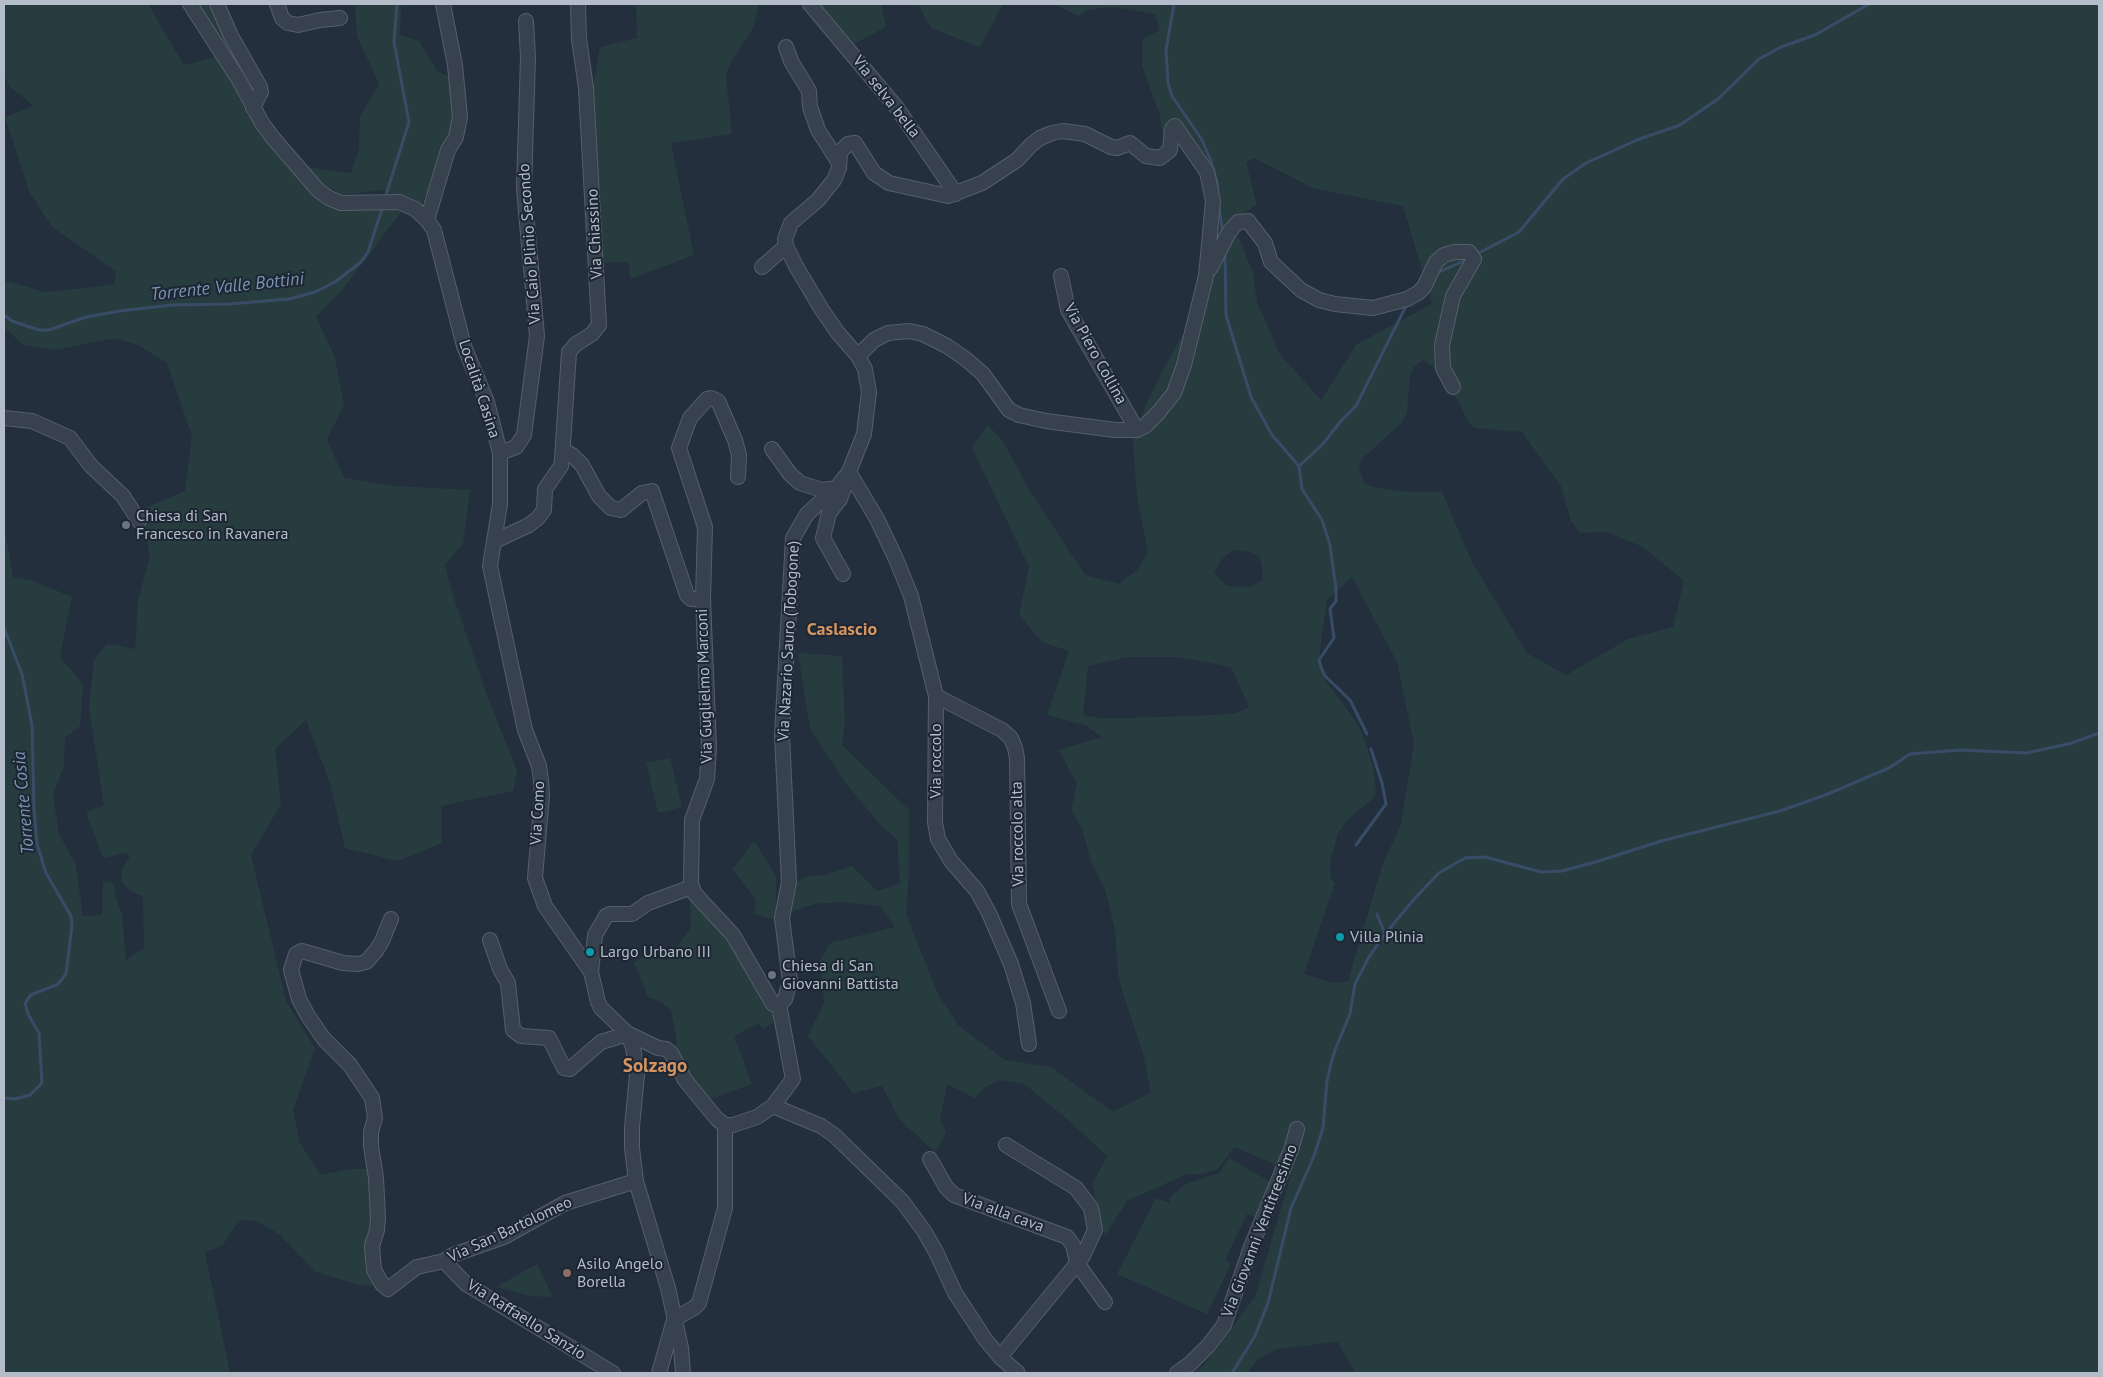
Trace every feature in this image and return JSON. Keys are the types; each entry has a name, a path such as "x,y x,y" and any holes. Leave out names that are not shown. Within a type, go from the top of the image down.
{"street":[{"path":"190,4 239,80 253,108"},
{"path":"217,4 231,36 260,86 261,92 253,108"},
{"path":"277,4 282,18 288,23 298,25 340,18"},
{"path":"427,220 448,150 456,138 460,117 455,65 443,4"},
{"name":"Via Chiassino","path":"563,450 569,352 576,344 592,334 599,325 586,88 578,4"},
{"name":"Via selva bella","path":"810,4 898,108 956,194"},
{"name":"Via Caio Plinio Secondo","path":"500,453 516,447 524,435 536,336 524,189 528,57 526,21"},
{"path":"786,47 791,61 811,96 810,107 818,130 840,163"},
{"name":"Località Casina","path":"253,108 273,138 318,190 329,198 341,203 399,202 415,209 427,220 434,230 464,346 487,402 500,453 500,504 495,541"},
{"path":"762,266 786,246 785,239 791,223 824,194 834,180 840,163 840,152 843,147 852,142 858,147 874,173 889,183 948,196 982,183 1018,160 1040,138 1063,131 1085,134 1111,147 1117,148 1130,143 1146,156 1160,158 1170,150 1172,129 1175,126 1207,172 1213,201 1206,276 1184,365 1174,393 1145,426 1137,430 1105,429 1046,421 1019,415 1010,410 983,374 968,360 923,334 909,331 888,333 874,340 858,356"},
{"path":"1206,276 1229,232 1238,222 1244,221 1251,223 1264,243 1271,262 1283,275 1301,290 1319,300 1335,304 1373,308 1407,299 1424,287 1440,258 1455,252 1470,252 1474,259 1453,296 1442,345 1444,368 1453,387"},
{"name":"Via Nazario Sauro (Tobogone)","path":"779,1004 785,1000 790,981 782,918 788,882 782,735 793,538 807,514 837,488 849,472 864,434 869,392 866,369 822,310 786,246"},
{"name":"Via Piero Collina","path":"1061,276 1068,310 1137,430"},
{"name":"Via Guglielmo Marconi","path":"693,890 692,820 707,779 709,746 702,599 705,527 679,448 690,418 707,399 711,398 718,401 735,440 739,455 738,477"},
{"path":"4,418 32,421 70,438 92,466 122,496 139,521"},
{"path":"772,449 790,474 800,483 822,490 837,488"},
{"path":"495,541 529,525 544,510 545,489 561,466 563,450"},
{"name":"Via Guglielmo Marconi","path":"563,450 572,455 582,465 599,496 611,508 621,510 638,495 648,491 652,492 687,595 691,598 702,599"},
{"path":"843,574 823,538 828,513 845,490 849,472"},
{"name":"Via roccolo","path":"849,472 877,519 896,558 911,596 936,696 935,822 938,839 951,861 976,891 989,913 1011,964 1023,1003 1029,1044"},
{"name":"Via Como","path":"495,541 490,566 493,585 525,730 539,766 541,781 542,795 534,871 535,878 546,906 591,972 601,1008 626,1032"},
{"name":"Via roccolo alta","path":"936,696 1002,730 1011,738 1015,748 1017,758 1019,904 1059,1011"},
{"path":"591,972 595,935 606,916 610,914 632,914 653,900 686,889 693,890 733,935 770,1000 773,1004 779,1004 793,1079 773,1106 757,1117 733,1125 725,1124 717,1119 685,1080 671,1053 666,1049 658,1048 626,1032"},
{"name":"Via San Bartolomeo","path":"391,919 382,941 366,962 358,964 343,963 302,951 296,954 291,970 299,999 308,1016 324,1038 350,1065 372,1098 375,1118 371,1132 371,1146 378,1208 377,1230 372,1246 377,1278 388,1289 417,1268 444,1261 453,1255 504,1237 565,1203 636,1181"},
{"path":"490,940 500,969 508,983 513,1030 521,1036 549,1038 564,1068 570,1069 601,1042 621,1036 626,1032"},
{"path":"626,1032 633,1048 637,1075 632,1127 636,1181 668,1288 682,1348 683,1373"},
{"path":"773,1106 809,1120 828,1131 902,1201 924,1231 955,1293 984,1339 1018,1373"},
{"path":"659,1373 674,1319 694,1308 699,1303 726,1208 725,1124"},
{"name":"Via Giovanni Ventitreesimo","path":"1177,1373 1203,1352 1224,1325 1251,1247 1292,1148 1297,1129"},
{"path":"1000,1357 1028,1320 1083,1256 1095,1230 1090,1208 1076,1188 1006,1145"},
{"name":"Via alla cava","path":"930,1159 950,1192 1064,1235 1071,1242 1077,1263 1105,1302"},
{"name":"Via Raffaello Sanzio","path":"444,1261 466,1284 613,1373"}],"green space":[{"path":"4,4 148,4 184,65 219,56 244,108 287,166 293,172 299,170 326,200 380,206 401,212 343,289 316,317 334,355 344,405 327,439 344,478 395,486 470,490 463,544 445,564 451,589 486,693 517,771 513,791 441,806 442,843 398,861 345,848 330,783 306,720 275,749 281,804 251,855 286,1001 315,1048 293,1110 300,1143 321,1175 349,1169 368,1169 372,1213 365,1246 365,1265 368,1277 374,1286 359,1285 316,1272 280,1235 257,1221 242,1220 236,1225 222,1246 205,1252 230,1373 4,1373 4,526 13,577 31,580 72,597 60,657 83,684 80,726 65,738 64,766 53,794 59,834 76,865 83,916 102,915 103,882 114,884 116,899 122,913 126,960 144,948 143,896 132,892 122,883 121,871 130,856 126,853 103,858 86,812 104,806 89,708 94,660 107,644 135,649 138,600 150,557 141,510 185,491 192,436 167,363 140,346 115,338 55,350 23,345 4,327 4,284 7,281 45,292 114,285 116,271 52,227 29,191 5,117 34,106 10,87 4,75"},
{"path":"193,4 211,4 227,46 235,59 232,61"},
{"path":"355,4 401,4 400,35 419,41 437,71 451,77 455,127 434,189 428,191 421,204 381,190 344,195 319,182 305,167 351,173 359,149 360,117 379,84 357,36"},
{"path":"636,4 759,4 753,28 730,64 726,76 732,134 671,143 694,255 630,279 629,262 604,263 591,99 600,47 637,38"},
{"path":"818,4 881,4 886,27 854,44"},
{"path":"918,4 1003,4 980,47 931,28"},
{"path":"1054,4 2099,4 2099,1373 1354,1373 1355,1371 1337,1342 1276,1349 1257,1360 1247,1373 1193,1373 1204,1365 1255,1297 1291,1175 1270,1162 1234,1147 1218,1169 1202,1174 1187,1174 1127,1201 1105,1235 1096,1207 1093,1183 1107,1156 1066,1118 1023,1083 999,1080 985,1087 975,1098 947,1084 940,1119 946,1133 935,1152 899,1119 882,1086 853,1093 808,1036 824,1003 820,961 830,943 895,927 880,906 842,902 814,904 791,912 794,884 808,876 826,875 852,866 877,891 900,883 897,839 882,827 844,781 810,728 798,653 842,656 845,721 842,745 909,810 909,876 906,914 938,994 958,1025 1005,1060 1051,1067 1113,1112 1151,1093 1143,1053 1118,974 1115,929 1105,889 1091,862 1082,828 1071,811 1077,784 1059,750 1102,737 1085,725 1047,715 1069,651 1042,642 1019,615 1029,567 972,448 988,425 1002,440 1030,491 1085,575 1119,584 1137,570 1148,552 1137,498 1133,441 1135,429 1163,369 1185,331 1193,311 1215,228 1201,157 1168,135 1162,134 1160,115 1142,66 1143,39 1159,30 1155,14 1113,7 1087,10 1078,16","holes":["1254,158 1313,188 1403,206 1432,304 1357,344 1321,400 1279,353 1257,302 1253,273 1232,220 1257,205 1246,163","1423,360 1432,366 1446,382 1459,402 1467,420 1475,428 1522,432 1561,486 1571,521 1580,533 1607,532 1643,547 1684,581 1673,627 1628,639 1566,675 1527,653 1473,564 1442,492 1409,492 1372,487 1364,482 1359,467 1362,459 1402,422 1407,413 1410,376 1414,367","1235,550 1250,552 1259,557 1262,565 1263,580 1251,587 1227,586 1214,573 1219,563 1227,554","1352,577 1397,662 1414,744 1401,824 1382,866 1348,981 1333,983 1304,974 1335,883 1331,879 1330,862 1338,833 1348,819 1374,798 1376,791 1373,766 1361,730 1324,679 1320,650 1327,600","1129,657 1179,657 1231,667 1249,707 1236,713 1213,715 1130,718 1100,718 1083,715 1088,666"]},
{"path":"670,758 682,807 658,813 646,763"},
{"path":"754,841 776,876 776,920 754,914 756,900 733,869"},
{"path":"690,895 731,937 777,1020 763,1029 758,1023 734,1036 752,1084 708,1100 683,1069 671,1047 677,1043 671,1010 658,1000 648,997 634,962 643,957 667,960 691,928"},
{"path":"1229,1158 1274,1184 1259,1218 1247,1214 1225,1260 1231,1264 1207,1314 1117,1274 1156,1198 1169,1203 1171,1196 1186,1184 1219,1173"},
{"path":"537,1264 553,1297 529,1296 496,1287"}],"waterway":[{"name":"Torrente Valle Bottini","path":"385,198 409,122 394,42 397,4"},
{"path":"1174,4 1166,50 1168,83 1172,96 1202,140 1211,161 1218,192"},
{"path":"1475,255 1519,232 1563,179 1586,163 1637,140 1680,125 1718,99 1759,59 1781,47 1815,35 1869,4"},
{"name":"Torrente Valle Bottini","path":"4,315 12,321 39,330 49,330 86,317 120,311 172,305 229,304 289,299 315,292 335,282 361,262 368,252 383,206"},
{"path":"1219,208 1223,232"},
{"path":"1225,253 1226,315 1251,397 1272,435 1299,466"},
{"path":"1437,273 1470,258"},
{"path":"1367,734 1350,700 1325,676 1319,660 1334,638 1330,609 1336,601 1336,589 1330,545 1322,520 1302,489 1299,466 1322,445 1356,406 1407,304"},
{"name":"Torrente Cosia","path":"4,628 22,674 32,725 37,844 46,873 71,916 72,925 66,974 58,984 31,995 25,1003 28,1014 39,1033 42,1083 30,1095 15,1099 4,1098"},
{"path":"1232,1373 1255,1336 1268,1303 1291,1208 1314,1156 1323,1128 1327,1081 1335,1050 1350,1014 1355,984 1369,957 1385,934 1439,873 1465,858 1485,857 1541,872 1562,871 1661,841 1780,811 1828,794 1889,768 1910,754 1960,750 2027,753 2072,743 2099,733"},
{"path":"1356,845 1386,804 1382,783 1371,749"},
{"path":"1377,914 1385,934"}],"place":[{"name":"Chiesa di San Francesco in Ravanera","path":"126,525"},
{"name":"Villa Plinia","path":"1340,937"},
{"name":"Largo Urbano III","path":"590,952"},
{"name":"Chiesa di San Giovanni Battista","path":"772,975"},
{"name":"Asilo Angelo Borella","path":"567,1273"}],"district":[{"name":"Caslascio","path":"842,630"},
{"name":"Solzago","path":"655,1067"}]}
